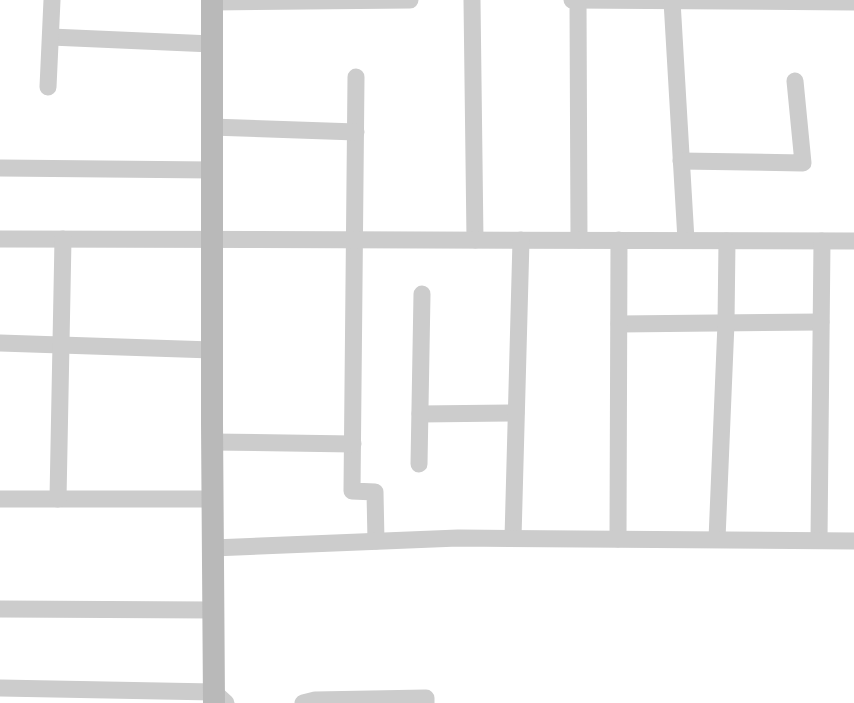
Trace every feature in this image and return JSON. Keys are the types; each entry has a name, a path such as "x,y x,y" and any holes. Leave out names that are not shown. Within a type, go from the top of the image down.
{"street":[{"path":"48,87 52,0"},
{"path":"0,688 218,699 214,610 212,499 212,1 410,0"},
{"path":"472,0 475,240"},
{"path":"572,0 853,1"},
{"path":"578,0 579,240"},
{"path":"672,1 686,240"},
{"path":"51,37 212,44"},
{"path":"356,77 352,491 375,492 376,541"},
{"path":"681,161 803,163 795,80"},
{"path":"212,127 356,132"},
{"path":"0,168 212,170"},
{"path":"0,239 854,241"},
{"path":"58,499 63,239"},
{"path":"513,538 521,240"},
{"path":"618,539 619,240"},
{"path":"717,539 726,323 727,241"},
{"path":"819,540 822,241"},
{"path":"419,464 422,294"},
{"path":"619,324 821,322"},
{"path":"0,343 212,350"},
{"path":"420,414 516,413"},
{"path":"212,442 353,444"},
{"path":"0,499 212,499"},
{"path":"213,548 458,538 854,541"},
{"path":"0,609 214,610"},
{"path":"303,703 315,700 344,701 426,698 426,703"}]}
